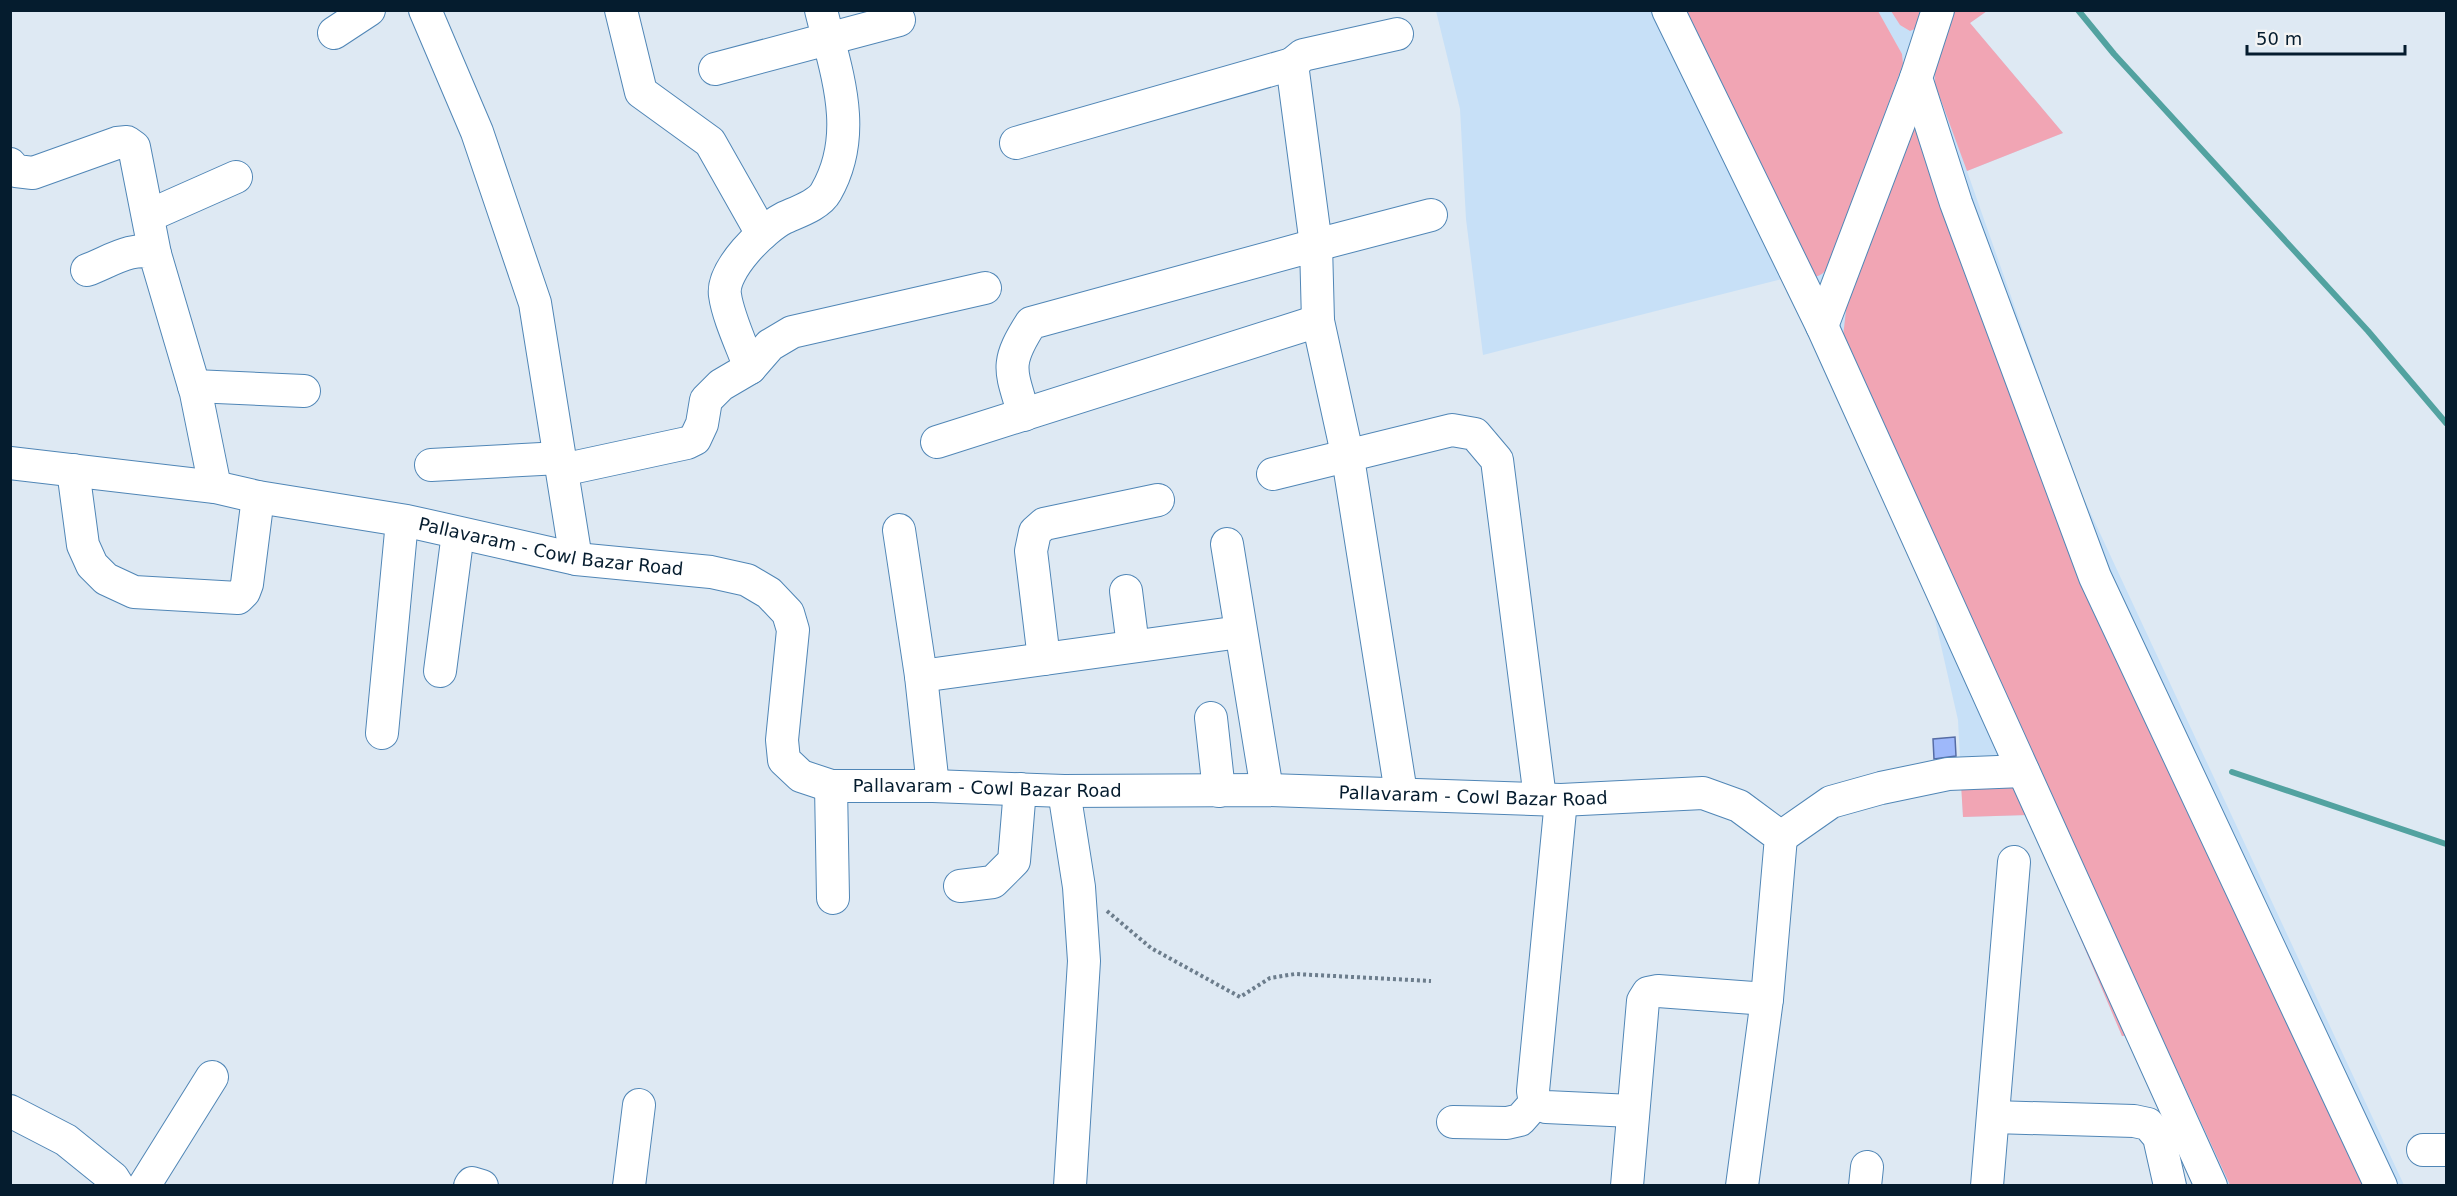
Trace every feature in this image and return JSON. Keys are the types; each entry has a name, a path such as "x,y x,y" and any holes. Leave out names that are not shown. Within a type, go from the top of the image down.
{"street":[{"path":"334,33 369,10"},
{"path":"425,10 477,132 535,303 576,559"},
{"path":"621,10 641,92 710,142 762,234"},
{"path":"1668,10 1822,326 2211,1185"},
{"path":"1822,326 1916,78 1938,10"},
{"path":"716,69 824,25 899,20"},
{"path":"750,368 724,293 732,272 748,246 775,222 818,202 826,194 845,139 843,100 824,25"},
{"path":"1016,143 1292,64 1303,55 1396,34"},
{"path":"1292,64 1316,245 1318,321 1348,458 1401,793"},
{"path":"1916,78 1956,203 2095,577 2381,1185"},
{"path":"10,164 16,171 33,173 117,143 127,142 134,147 155,254 194,386 215,487"},
{"path":"147,216 236,177"},
{"path":"1024,415 1011,370 1017,346 1031,323 1431,215"},
{"path":"87,270 135,251 145,249 155,254"},
{"path":"431,465 561,464 687,443 695,439 702,423 706,400 722,385 750,368 770,345 792,332 985,288"},
{"path":"937,442 1318,321"},
{"path":"194,386 304,391"},
{"path":"1273,474 1348,458 1452,430 1475,434 1497,460 1550,799 1533,1091 1535,1103"},
{"name":"Pallavaram - Cowl Bazar Road","path":"10,463 215,487 258,497 402,521 576,559 711,572 747,580 769,593 788,613 793,630 782,740 784,760 801,776 831,786 933,786 1064,791 1267,790 1550,799 1703,793 1739,806 1781,837"},
{"path":"73,470 83,545 92,565 106,579 134,592 238,598 244,592 247,584 258,497"},
{"path":"1044,659 1030,551 1035,532 1044,524 1158,500"},
{"path":"382,733 402,521"},
{"path":"899,530 921,676 933,786"},
{"path":"440,671 458,533"},
{"path":"1227,544 1267,790"},
{"path":"1126,591 1133,646"},
{"path":"921,676 1240,632"},
{"path":"1210,718 1220,791"},
{"path":"1742,1185 1767,999 1781,837 1831,802 1881,788 1942,775 2024,771"},
{"path":"831,786 833,898"},
{"path":"960,886 993,882 1014,861 1020,789"},
{"path":"1064,791 1079,887 1084,961 1070,1185"},
{"path":"1987,1185 2014,862"},
{"path":"1627,1185 1643,1001 1648,993 1658,991 1767,999"},
{"path":"144,1185 212,1077"},
{"path":"1535,1103 1546,1107 1632,1110"},
{"path":"1453,1122 1507,1123 1520,1120 1535,1103"},
{"path":"629,1185 639,1105"},
{"path":"10,1112 66,1140 113,1178 118,1185"},
{"path":"1993,1117 2134,1121 2148,1125 2159,1137 2170,1185"},
{"path":"470,1185 482,1185"}],"path":[{"path":"1079,887 1151,948 1240,997 1270,978 1295,974 1431,981"}],"shaded area":[{"path":"1436,11 1987,11 1970,23 2063,133 1967,171 2077,484 2404,1185 2204,1185 2137,1036 2122,1036 2028,815 1963,817 1958,720 1928,589 1782,279 1483,355 1466,219 1460,109"},
{"path":"1685,11 1878,11 1902,54 1903,64 1831,260 1819,276 1810,278"},
{"path":"1891,11 1926,11 1919,27 1910,31 1900,25"},
{"path":"1946,11 1987,11 1970,23 2063,133 1967,171 1935,84 1934,58"},
{"path":"1912,110 1989,306 2382,1185 2230,1185 1842,345 1849,285"},
{"path":"1961,784 2014,785 2137,1035 2122,1036 2028,815 1963,817"}],"building":[{"path":"1955,737 1956,756 1934,759 1933,739"}],"waterway":[{"path":"2078,10 2114,54 2368,331 2446,423"},
{"path":"2232,772 2446,844"}]}
